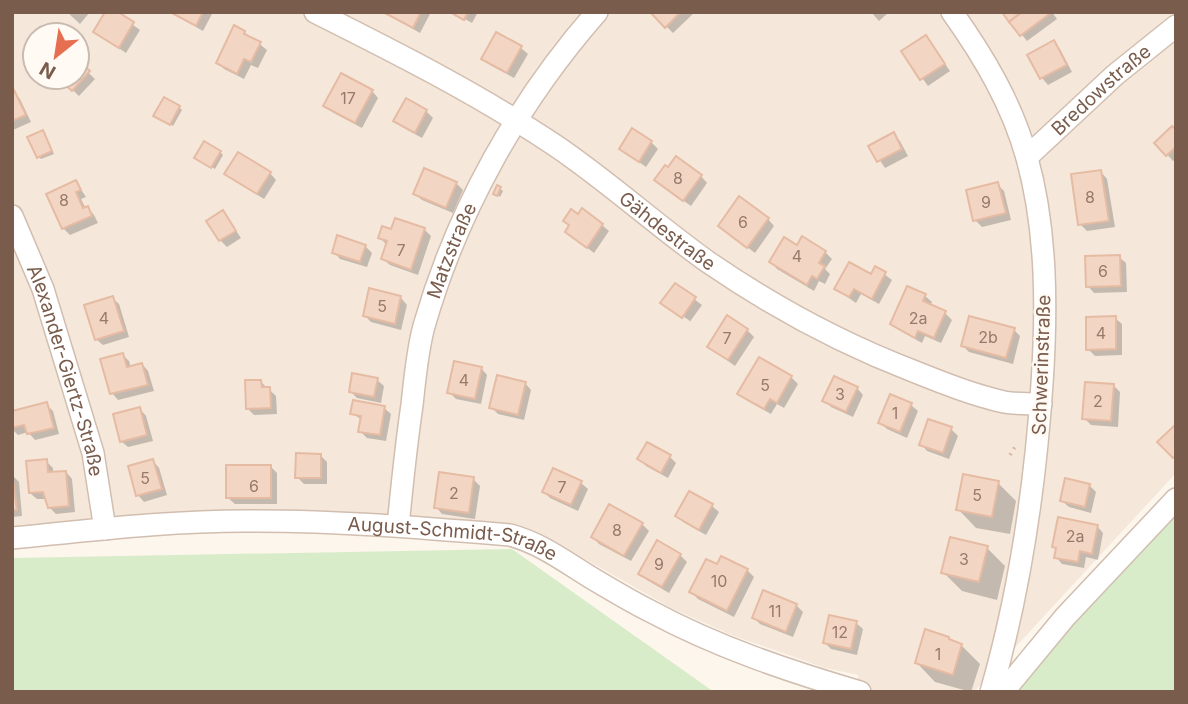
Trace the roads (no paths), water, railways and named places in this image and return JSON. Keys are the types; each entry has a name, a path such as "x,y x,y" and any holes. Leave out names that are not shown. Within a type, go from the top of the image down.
{"street":[{"name":"Gähdestraße","path":"315,12 517,120 596,174 706,260 764,299 808,324 892,363 973,393 1006,402 1041,404"},
{"name":"Matzstraße","path":"398,526 416,366 424,328 460,226 517,120 562,52 597,12"},
{"name":"Schwerinstraße","path":"952,12 994,76 1027,157 1037,205 1045,288 1045,332 1036,469 1018,585 991,692"},
{"name":"Bredowstraße","path":"1027,157 1115,75 1176,26"},
{"name":"Alexander-Giertz-Straße","path":"12,216 43,289 93,453 105,529"},
{"path":"1003,692 1065,617 1176,499"},
{"name":"August-Schmidt-Straße","path":"12,538 105,529 256,520 398,526 510,535 526,539 551,552 631,601 715,642 801,675 860,692"}]}
